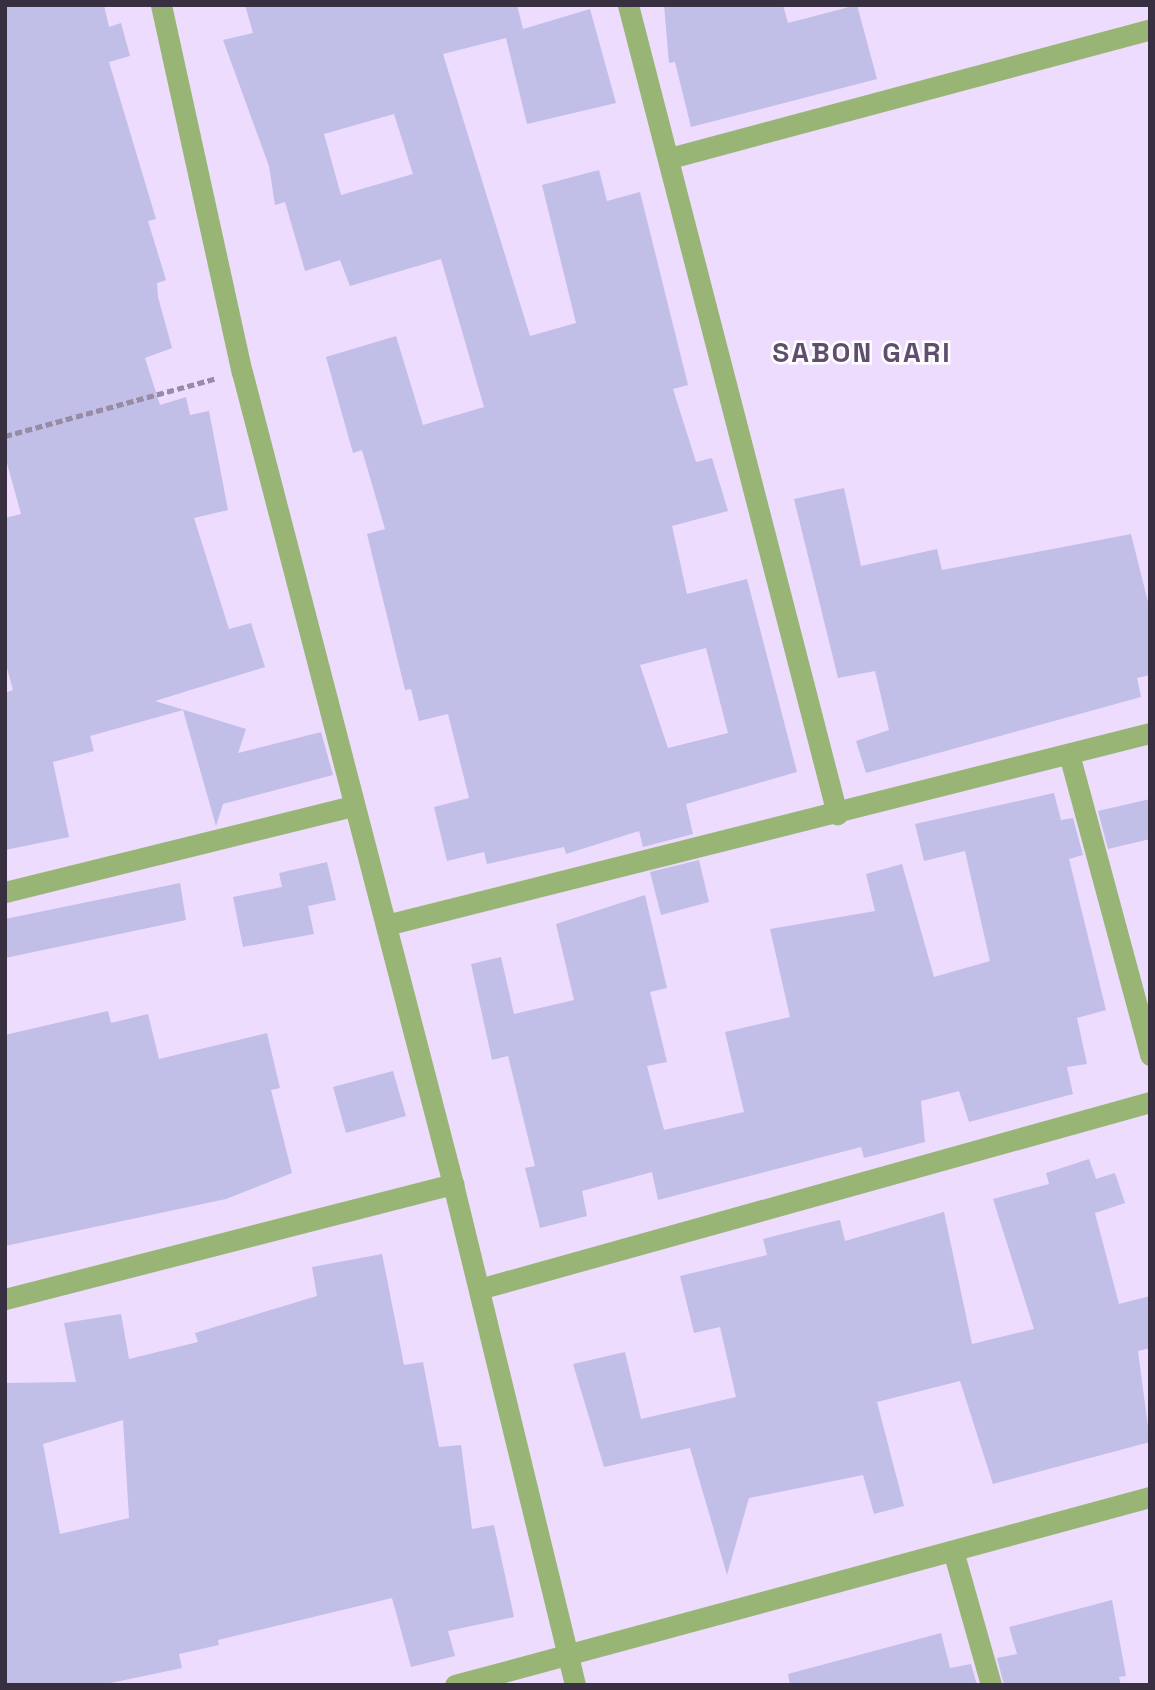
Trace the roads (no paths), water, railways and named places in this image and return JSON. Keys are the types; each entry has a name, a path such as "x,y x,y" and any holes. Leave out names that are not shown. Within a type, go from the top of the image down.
{"street":[{"path":"161,5 242,372 352,806 386,925 453,1184 575,1685"},
{"path":"628,5 670,158 837,814"},
{"path":"670,158 1150,29"},
{"path":"386,925 837,814 1150,733"},
{"path":"1069,754 1150,1055"},
{"path":"5,891 352,806"},
{"path":"479,1289 1150,1102"},
{"path":"5,1299 453,1184"},
{"path":"455,1685 568,1658 954,1554 1150,1497"},
{"path":"954,1554 991,1685"}],"district":[{"name":"SABON GARI","path":"862,352"}]}
